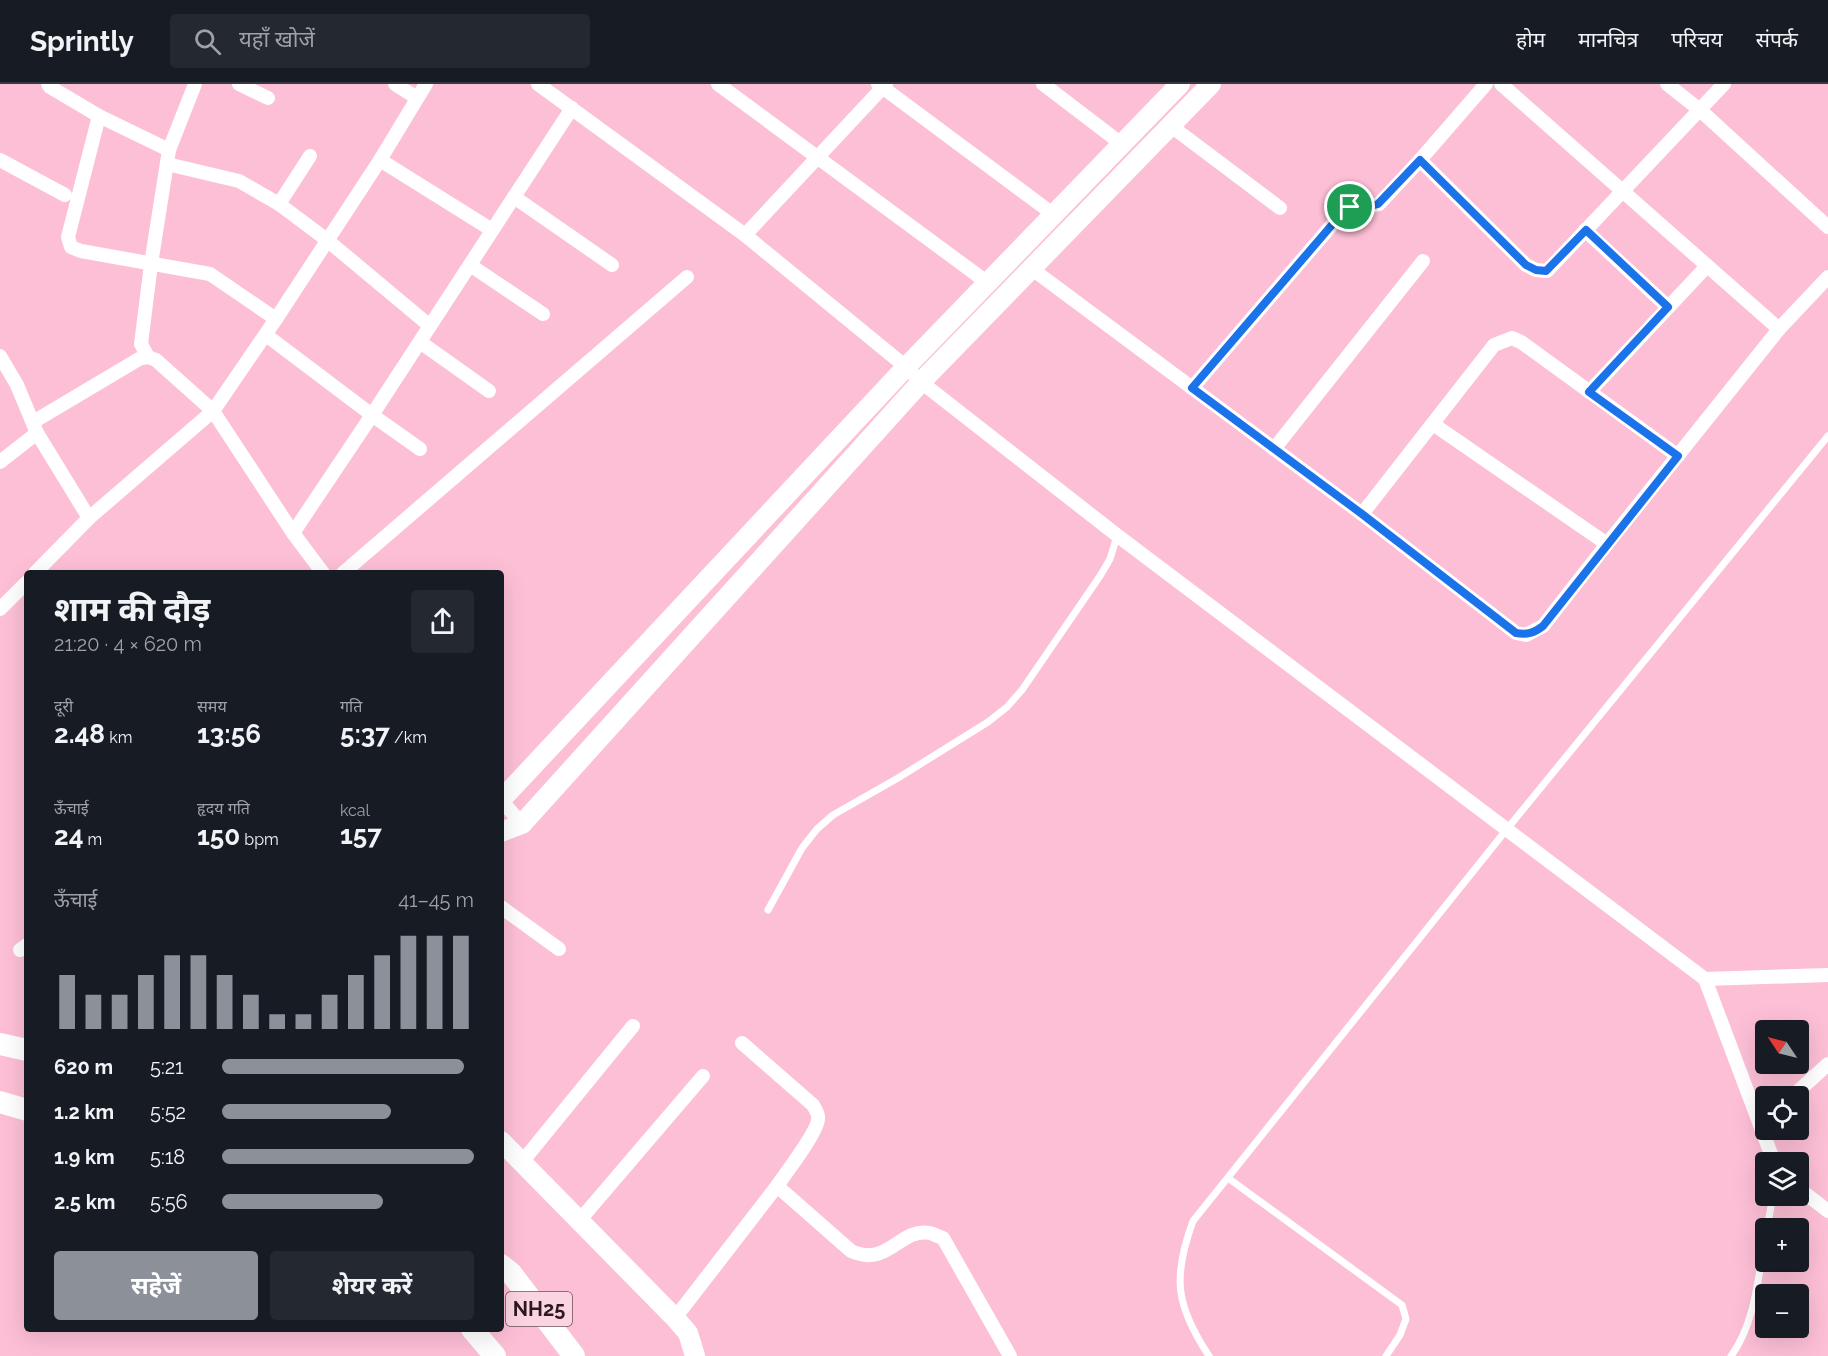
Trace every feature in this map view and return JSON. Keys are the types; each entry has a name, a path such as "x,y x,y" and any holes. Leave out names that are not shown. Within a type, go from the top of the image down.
{"highway":[{"path":"0,1044 24,1049"},
{"path":"0,1102 24,1109"},
{"name":"NH25","path":"504,1267 574,1356"},
{"name":"NH25","path":"475,1332 495,1356"}],"main road":[{"path":"504,797 906,367 1180,84"},
{"path":"504,831 522,824 921,382 1211,84"},
{"path":"504,1145 675,1318 688,1333 695,1356"}],"street":[{"path":"48,84 168,157 239,181 279,204 327,240 430,326"},
{"path":"148,357 141,344 168,157 195,84"},
{"path":"239,84 268,98"},
{"path":"395,84 417,98"},
{"path":"38,570 89,518 213,411 276,320 380,160 426,84"},
{"path":"538,84 745,235 906,367 921,382 1118,536 1706,979 1755,1105"},
{"path":"718,84 987,283"},
{"path":"1043,84 1123,145"},
{"path":"1192,388 1343,212 1350,207 1370,207 1378,204 1486,84"},
{"path":"1502,84 1779,329"},
{"path":"1667,84 1701,110 1828,227"},
{"path":"1420,160 1526,265 1536,270 1546,271 1724,84"},
{"path":"745,235 882,85 1053,214"},
{"path":"293,533 372,416 572,108"},
{"path":"99,116 68,237 71,247 81,251 210,274 276,320"},
{"path":"1171,126 1280,208"},
{"path":"279,204 310,156"},
{"path":"0,160 65,195"},
{"path":"380,160 492,230"},
{"path":"514,198 612,265"},
{"path":"1586,230 1668,307"},
{"path":"1274,449 1423,261"},
{"path":"470,265 543,314"},
{"path":"1589,392 1707,266"},
{"path":"1032,269 1362,514 1516,633 1526,634 1543,626 1779,329 1828,277"},
{"path":"346,570 687,277"},
{"path":"266,335 372,416 420,449"},
{"path":"1362,514 1494,345 1512,338 1521,342 1678,456"},
{"path":"420,342 489,391"},
{"path":"0,356 17,385 35,428 89,518"},
{"path":"0,462 35,428 139,359 148,357 156,360 213,411 293,533 321,570"},
{"path":"1432,424 1607,544"},
{"path":"0,609 24,585"},
{"path":"504,803 522,824"},
{"path":"504,909 559,949"},
{"path":"1706,979 1828,975"},
{"path":"522,1162 633,1026"},
{"path":"675,1318 777,1186 819,1119 813,1105 742,1043"},
{"path":"1804,1086 1828,1064"},
{"path":"579,1221 704,1076"},
{"path":"777,1186 851,1251 862,1256 876,1255 916,1233 930,1233 943,1238 1010,1356"},
{"path":"1809,1196 1828,1211"}],"lane":[{"path":"1209,1356 1182,1305 1179,1277 1184,1247 1193,1221 1507,829 1828,436"},
{"path":"768,910 802,848 833,814 898,778 978,728 1006,707 1022,690 1100,576 1115,548 1118,536"},
{"path":"1228,1178 1402,1305 1406,1319 1400,1335 1386,1356"},
{"path":"1731,1356 1744,1335 1750,1317 1759,1272"}],"route":[{"path":"1420,160 1526,265 1536,270 1546,271 1586,230 1668,307 1589,392 1678,456 1543,626 1536,631 1526,634 1516,633 1362,514 1192,388 1343,212 1350,207 1370,207 1378,204 1420,160"}]}
